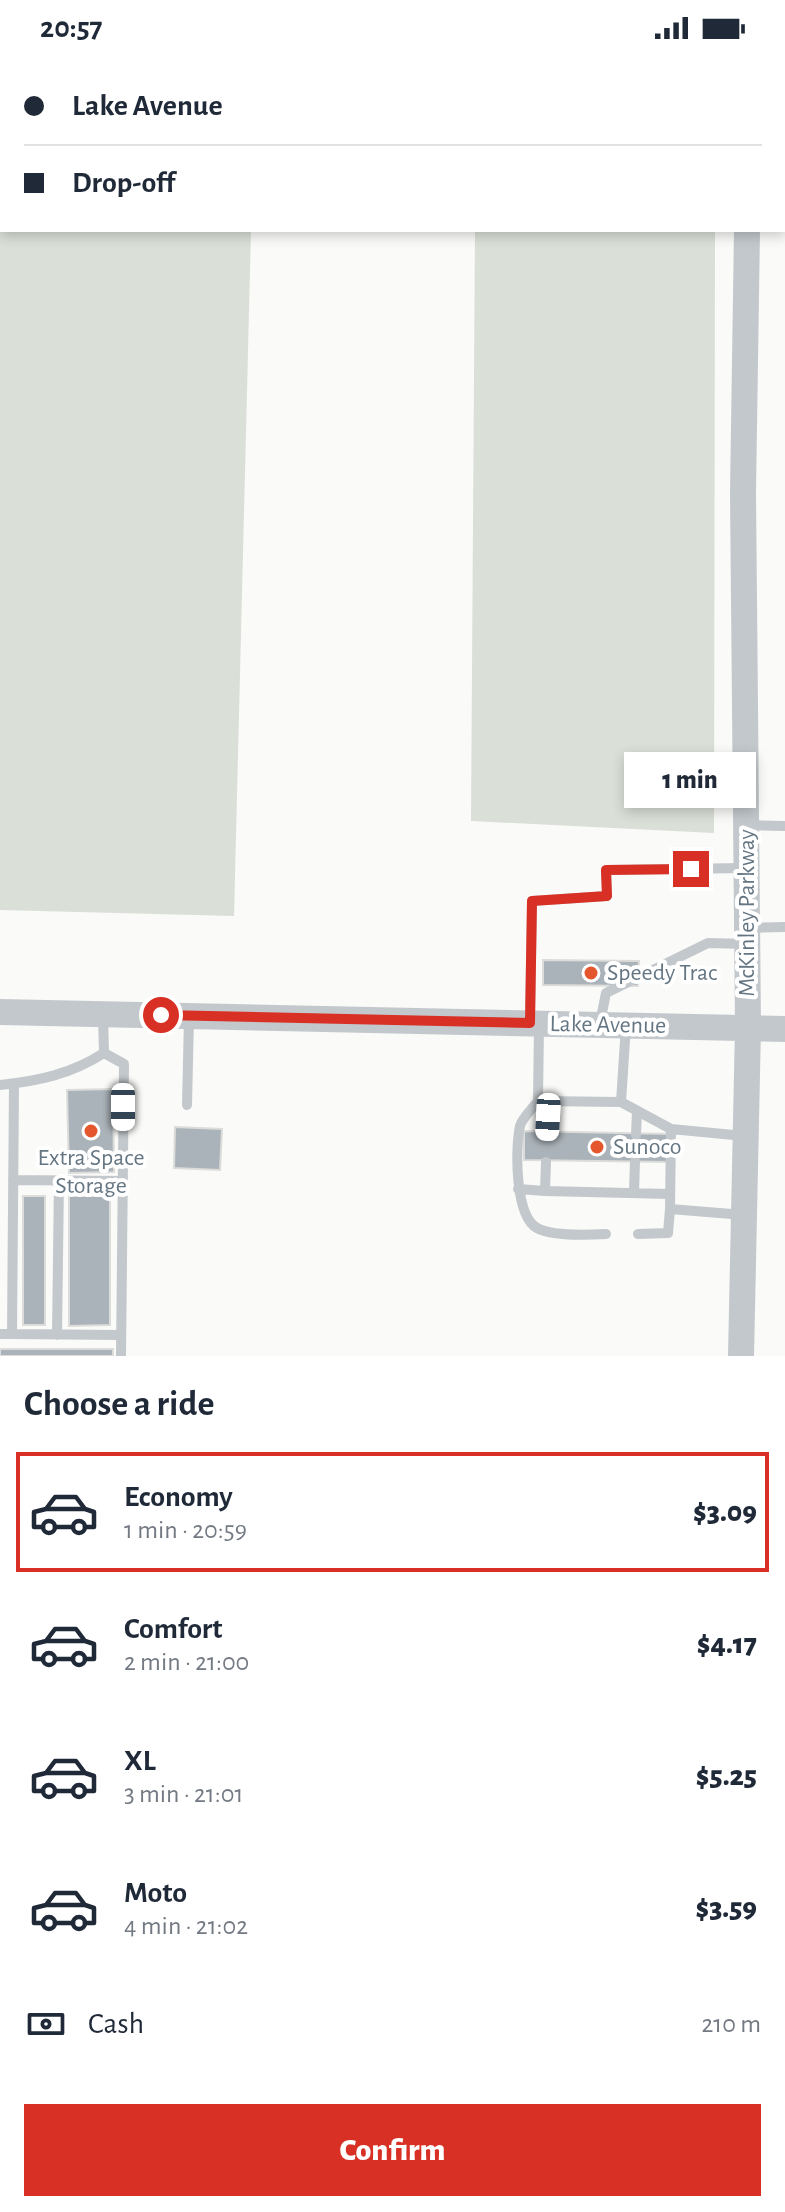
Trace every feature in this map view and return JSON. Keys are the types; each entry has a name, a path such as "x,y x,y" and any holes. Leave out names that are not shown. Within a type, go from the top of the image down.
{"street":[{"name":"McKinley Parkway","path":"741,1356 748,1027 743,493 747,232"},
{"name":"Lake Avenue","path":"0,1012 785,1029"}],"lane":[{"path":"746,825 785,826"},
{"path":"547,1133 535,1023 532,901 607,896 606,870 747,868"},
{"path":"600,1025 606,993 708,943 785,927"},
{"path":"103,1014 104,1053"},
{"path":"187,1105 189,1016"},
{"path":"621,1102 626,1025"},
{"path":"0,1085 64,1074 104,1053"},
{"path":"104,1053 124,1064 121,1356"},
{"path":"14,1084 13,1272 6,1334 121,1335"},
{"path":"606,1234 573,1235 537,1228 522,1212 518,1189 520,1124 543,1101 621,1102 671,1129 746,1136"},
{"path":"636,1135 637,1111"},
{"path":"638,1234 668,1233 671,1129"},
{"path":"634,1193 635,1161"},
{"path":"545,1191 546,1162"},
{"path":"13,1180 123,1181"},
{"path":"57,1335 59,1180"},
{"path":"518,1189 670,1194"},
{"path":"670,1209 744,1215"},
{"path":"0,1214 13,1214"},
{"path":"0,1272 13,1272"}],"shaded area":[{"path":"0,232 251,232 234,916 0,910"},
{"path":"475,232 715,232 714,833 471,821"}],"building":[{"name":"Speedy Trac","path":"543,960 639,961 638,986 543,985"},
{"name":"Extra Space Storage","path":"113,1089 114,1172 69,1173 67,1090"},
{"path":"175,1127 222,1129 220,1170 174,1168"},
{"name":"Sunoco","path":"524,1131 670,1134 669,1162 524,1160"},
{"path":"23,1196 45,1196 45,1325 23,1325"},
{"path":"69,1196 110,1196 110,1325 69,1326"},
{"path":"0,1349 113,1349 113,1356 0,1356"}],"place":[{"name":"Speedy Trac","path":"591,973"},
{"name":"Extra Space Storage","path":"91,1131"},
{"name":"Sunoco","path":"597,1147"}],"route":[{"path":"161,1015 530,1023 532,901 607,896 606,870 691,869"}]}
